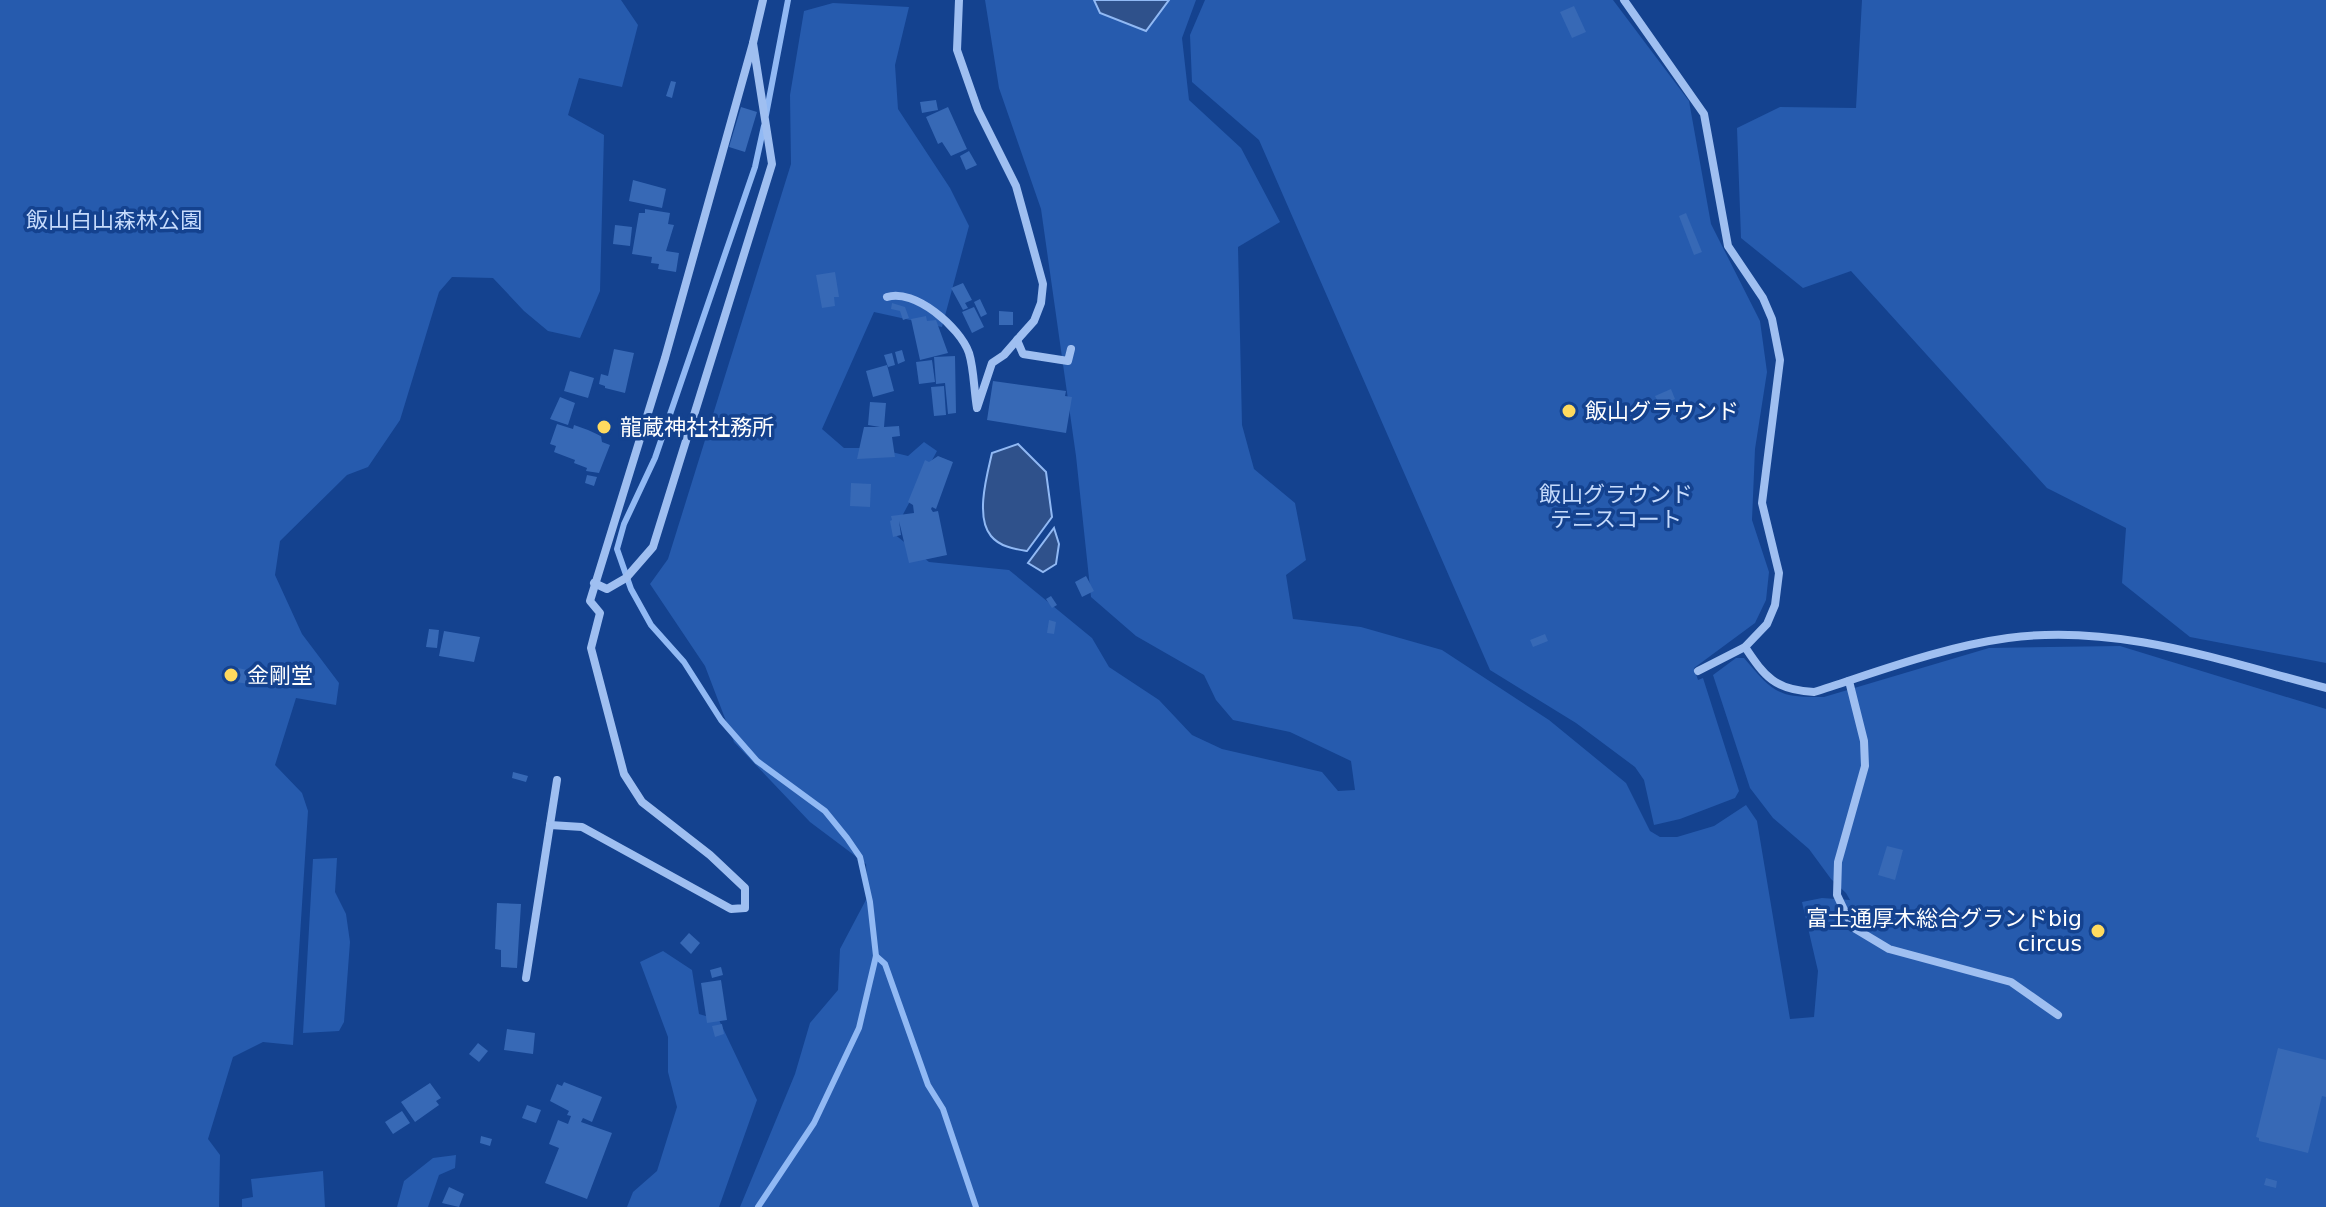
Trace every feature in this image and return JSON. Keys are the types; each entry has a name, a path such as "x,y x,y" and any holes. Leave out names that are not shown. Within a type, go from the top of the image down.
{"street":[{"path":"550,825 582,827 731,909 745,908 745,888 710,855 642,802 624,774 591,648 600,613 590,601 665,358 763,0"},
{"path":"887,297 896,294 918,299 959,334 969,353 977,408 992,363 1004,355 1034,321 1041,303 1043,284 1016,186 978,110 957,50 959,0"},
{"path":"1624,0 1704,114 1728,246 1763,298 1779,345 1780,360 1762,503 1779,573 1772,616 1745,647 1698,671"},
{"path":"594,583 607,589 626,578 653,547 772,164 753,43"},
{"path":"1018,338 1023,354 1068,361 1071,349"},
{"path":"1745,647 1762,673 1787,689 1814,692 1961,648 2009,638 2067,634 2151,642 2326,688"},
{"path":"1849,681 1864,741 1865,766 1838,862 1837,895 1854,928 1889,949 2011,982 2058,1015"},
{"path":"526,978 557,780"},
{"path":"1971,985 1975,972"}],"green space":[{"name":"飯山白山森林公園","path":"0,0 621,0 638,25 622,87 579,78 568,115 604,135 600,291 580,338 548,331 493,278 452,277 439,292 400,420 368,467 347,475 280,541 275,575 302,634 339,683 336,705 296,698 275,765 302,793 308,811 293,1045 263,1042 233,1057 208,1139 220,1155 219,1207 0,1207"},
{"path":"985,0 1196,0 1182,38 1189,100 1241,148 1280,222 1238,247 1242,425 1254,469 1295,503 1306,560 1286,575 1293,619 1361,627 1442,650 1549,720 1626,783 1650,831 1660,837 1677,837 1714,826 1746,805 1757,821 1790,1019 1814,1017 1818,971 1802,902 1822,898 1850,900 1809,849 1773,818 1750,788 1713,675 1736,658 1744,658 1777,691 1796,696 1824,697 1989,648 2120,646 2326,709 2326,1207 740,1207 795,1074 810,1023 838,990 840,949 868,896 866,864 810,822 734,742 705,666 650,584 668,559 791,164 790,95 804,11 833,3 909,7 895,65 898,109 950,188 969,226 942,327 874,312 822,429 844,448 875,448 908,456 924,442 937,451 893,533 929,562 1009,570 1092,638 1109,667 1159,700 1192,735 1222,749 1322,772 1338,791 1355,790 1351,761 1290,732 1233,720 1216,700 1204,675 1136,636 1091,597 1076,456 1041,209 999,88"},
{"name":"飯山グラウンド","path":"1205,0 1613,0 1689,101 1711,224 1760,321 1767,372 1755,449 1752,520 1769,572 1766,600 1755,623 1694,668 1698,680 1703,678 1739,791 1735,798 1680,819 1654,825 1644,780 1635,767 1576,723 1490,670 1259,140 1192,82 1190,35"},
{"path":"1862,0 2326,0 2326,663 2190,637 2122,583 2126,528 2047,488 1851,271 1803,288 1741,238 1737,128 1780,107 1856,108"},
{"path":"337,858 335,892 346,914 350,942 344,1022 339,1031 303,1033 313,859"},
{"path":"663,951 692,970 699,1014 719,1020 757,1100 719,1207 627,1207 633,1192 657,1171 677,1107 668,1072 668,1037 640,962"},
{"path":"456,1155 455,1168 439,1175 428,1207 397,1207 404,1181 433,1158"},
{"path":"323,1171 325,1207 242,1207 242,1199 253,1197 251,1179"}],"shaded area":[{"path":"1094,0 1169,0 1146,31 1100,13"},
{"path":"1018,444 1046,472 1052,517 1027,551 1008,547 991,536 986,528 983,507 992,453"},
{"path":"1054,528 1059,544 1056,564 1043,572 1028,563"}],"building":[{"path":"1574,6 1586,32 1572,38 1560,12"},
{"path":"671,81 676,82 672,98 666,96"},
{"path":"936,100 938,110 922,113 920,102"},
{"path":"741,107 757,112 745,152 729,147"},
{"path":"948,107 967,149 951,156 942,142 938,144 926,117"},
{"path":"969,151 977,165 966,170 960,156"},
{"path":"633,180 666,189 662,208 629,201"},
{"path":"645,209 670,213 668,224 674,225 666,251 679,253 676,272 658,269 659,264 651,263 652,257 632,254 639,213 645,213"},
{"path":"1686,213 1702,252 1694,255 1679,216"},
{"path":"615,225 632,227 630,246 613,244"},
{"path":"835,272 839,297 834,297 835,306 822,308 816,275"},
{"path":"963,283 972,300 965,303 968,308 963,310 951,288"},
{"path":"980,299 987,314 981,317 974,302"},
{"path":"892,303 905,307 909,318 903,320 900,311 891,309"},
{"path":"974,307 984,327 972,333 962,312"},
{"path":"999,311 1013,312 1013,325 999,325"},
{"path":"926,316 927,321 936,320 948,353 920,360 911,319"},
{"path":"614,349 634,353 625,393 599,384 601,374 608,376"},
{"path":"902,350 905,361 898,364 895,352"},
{"path":"892,353 895,365 888,367 884,355"},
{"path":"955,356 956,413 948,414 945,383 936,384 934,357"},
{"path":"932,360 935,382 919,384 916,362"},
{"path":"887,365 894,391 873,397 866,371"},
{"path":"570,371 594,378 588,398 564,391"},
{"path":"993,381 1066,391 1065,396 1072,397 1066,433 987,420"},
{"path":"944,386 946,415 934,416 931,387"},
{"path":"1671,389 1675,399 1660,406 1655,396"},
{"path":"560,397 575,403 568,425 550,419"},
{"path":"870,402 886,403 884,427 899,426 900,436 892,437 895,457 857,459 864,427 880,427 868,425"},
{"path":"557,424 588,430 610,445 599,473 586,471 587,468 574,463 575,460 554,452 556,446 550,444"},
{"path":"938,456 953,462 936,509 931,509 938,511 947,555 909,563 899,521 901,535 893,537 891,516 914,513 913,505 908,502 925,460 929,462"},
{"path":"587,475 597,477 594,486 585,483"},
{"path":"851,483 871,484 870,507 850,506"},
{"path":"1086,576 1094,591 1082,597 1075,582"},
{"path":"1051,596 1057,605 1052,608 1046,599"},
{"path":"1049,620 1056,622 1054,634 1047,633"},
{"path":"429,629 439,630 437,648 426,647"},
{"path":"444,631 480,637 474,662 439,656"},
{"path":"1545,634 1548,641 1533,647 1530,640"},
{"path":"238,668 252,671 249,684 236,682"},
{"path":"513,772 528,776 526,782 512,778"},
{"path":"1887,846 1903,850 1895,880 1878,875"},
{"path":"497,903 521,904 517,968 501,967 501,950 495,949"},
{"path":"689,933 700,943 691,954 680,943"},
{"path":"721,967 723,975 712,978 710,970"},
{"path":"721,980 727,1020 707,1023 701,983"},
{"path":"722,1024 724,1034 715,1037 712,1026"},
{"path":"507,1029 535,1033 533,1054 504,1050"},
{"path":"478,1043 488,1051 479,1062 469,1054"},
{"path":"2278,1048 2326,1060 2326,1097 2322,1096 2308,1153 2259,1141 2256,1137"},
{"path":"564,1082 602,1097 592,1122 583,1118 581,1122 612,1133 587,1199 545,1183 559,1148 549,1144 558,1120 568,1124 571,1116 567,1115 569,1111 550,1101 557,1084 562,1086"},
{"path":"430,1083 441,1098 436,1101 439,1105 415,1122 401,1102"},
{"path":"527,1105 541,1110 536,1123 522,1118"},
{"path":"402,1111 410,1123 393,1134 385,1122"},
{"path":"481,1136 492,1139 490,1146 480,1143"},
{"path":"2266,1178 2277,1181 2276,1188 2264,1185"},
{"path":"449,1187 464,1194 459,1207 442,1203"}],"waterway":[{"path":"766,115 788,0"},
{"path":"758,1207 814,1123 859,1028 876,956 870,902 860,857 847,838 825,811 757,761 721,720 684,662 651,625 631,589 617,549 624,524 655,458 755,167 764,126"},
{"path":"876,956 885,964 928,1085 943,1109 976,1207"}],"place":[{"name":"飯山グラウンド","path":"1569,411"},
{"name":"龍蔵神社社務所","path":"604,427"},
{"name":"金剛堂","path":"231,675"},
{"name":"富士通厚木総合グランドbig circus","path":"2098,931"}],"park label":[{"name":"飯山グラウンド テニスコート","path":"1616,506"}]}
